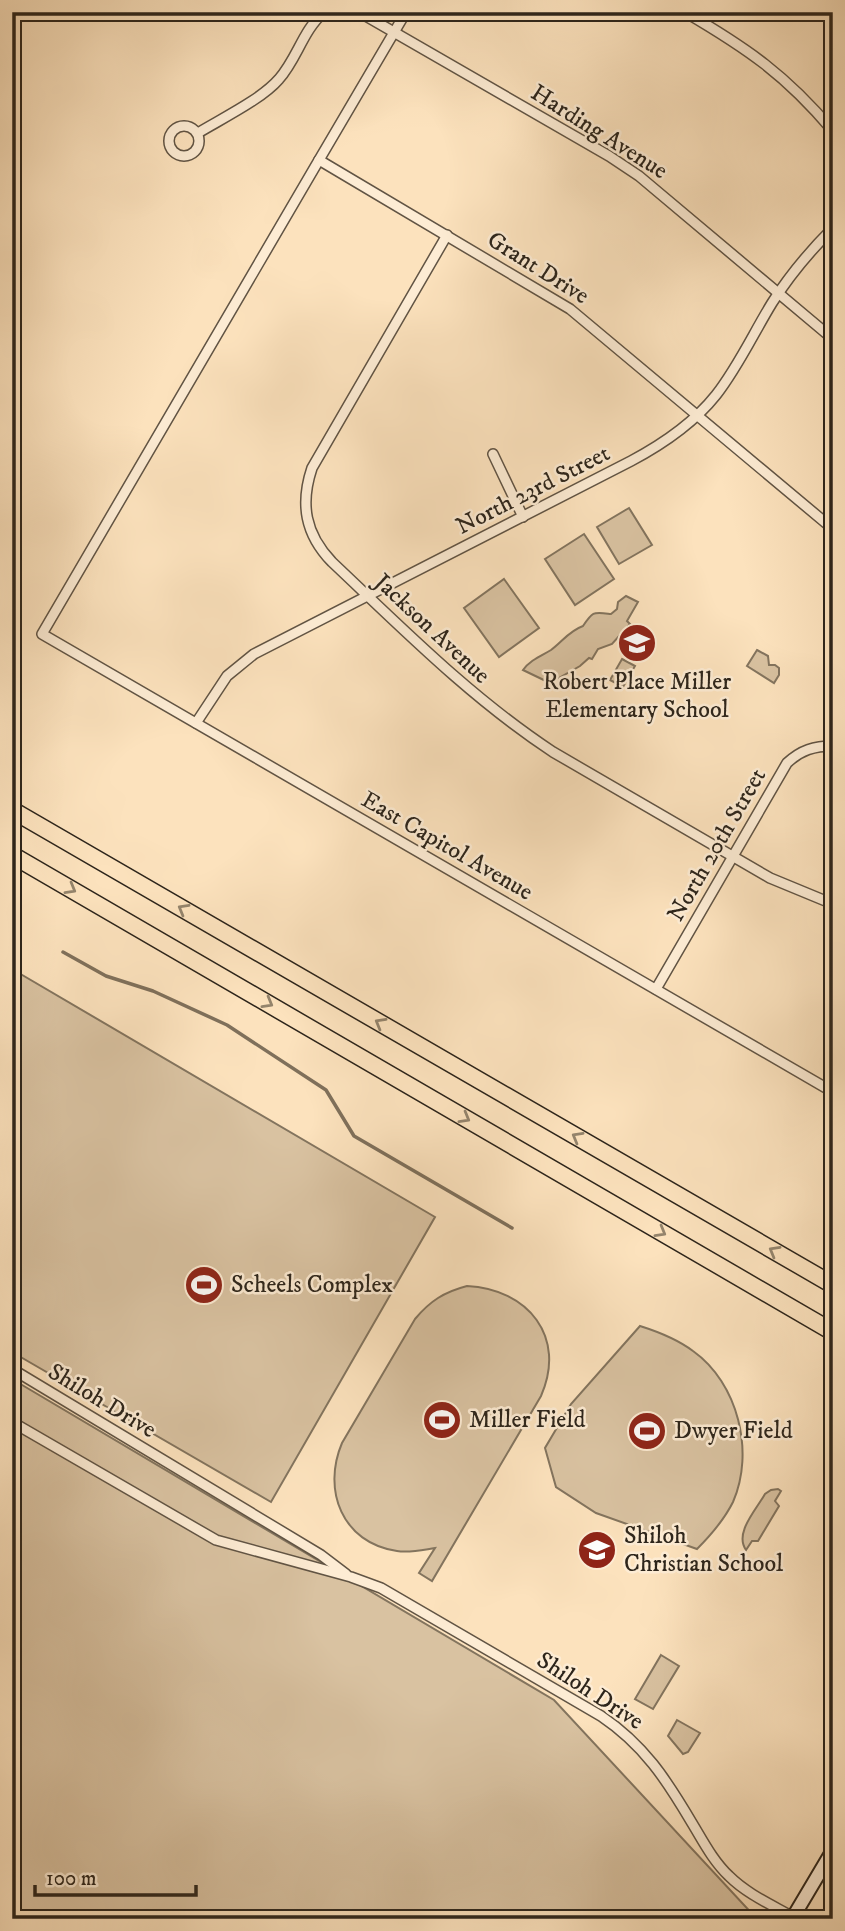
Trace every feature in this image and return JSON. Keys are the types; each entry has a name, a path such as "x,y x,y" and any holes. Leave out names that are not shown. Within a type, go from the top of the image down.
{"highway":[{"path":"12,810 833,1285"},
{"path":"12,855 833,1332"}],"street":[{"path":"198,133 274,85 313,24 324,12"},
{"name":"Harding Avenue","path":"359,12 631,171 833,339"},
{"path":"318,160 406,12"},
{"path":"685,12 769,65 803,96 833,131"},
{"name":"Grant Drive","path":"318,160 570,309 833,529"},
{"name":"East Capitol Avenue","path":"318,160 42,634 833,1092"},
{"name":"North 23rd Street","path":"196,723 220,684 244,660 650,451 681,430 729,377 779,293 804,259 833,228"},
{"name":"Jackson Avenue","path":"447,235 312,468 305,509 311,533 324,554 368,596 459,682 513,725 553,752 733,857 783,884 833,904"},
{"path":"493,454 523,517"},
{"name":"North 20th Street","path":"656,989 787,763 802,751 822,746 833,747"},
{"name":"Shiloh Drive","path":"12,1369 321,1555 351,1577"},
{"name":"Shiloh Drive","path":"12,1422 216,1540 351,1577 381,1588 616,1727 642,1749 663,1775 713,1858 728,1875 743,1888 793,1918"},
{"path":"793,1918 833,1850"}],"shaded area":[{"path":"629,508 652,545 619,564 597,527"},
{"path":"584,534 614,579 575,605 545,559"},
{"path":"504,579 539,628 499,657 464,608"},
{"path":"626,596 638,602 627,621 630,624 612,644 598,649 592,659 589,658 550,683 523,670 583,626 592,615 611,614 617,609 618,602"},
{"path":"757,650 768,656 769,665 779,668 779,675 774,683 747,666"},
{"path":"622,659 635,666 623,687 610,680"},
{"name":"Scheels Complex","path":"12,969 435,1217 271,1502 12,1352"},
{"path":"467,1286 489,1289 508,1296 537,1320 545,1336 549,1354 548,1374 541,1396 432,1581 419,1573 435,1548 397,1551 378,1546 350,1526 341,1512 336,1496 336,1461 342,1443 415,1319 438,1298"},
{"name":"Dwyer Field","path":"640,1326 681,1343 709,1365 721,1381 738,1420 742,1462 733,1502 726,1515 697,1549 596,1513 556,1487 545,1448 571,1404"},
{"path":"12,1379 554,1700 757,1919 12,1919"},
{"path":"778,1489 781,1491 775,1501 779,1506 758,1541 752,1541 746,1550 743,1543 744,1529 765,1494"},
{"path":"661,1655 679,1666 653,1709 635,1699"},
{"path":"677,1720 700,1733 688,1752 683,1754 668,1736"}],"waterway":[{"path":"63,952 106,976 153,991 227,1025 326,1090 354,1136 512,1228"}],"place":[{"name":"Robert Place Miller Elementary School","path":"637,643"},
{"name":"Scheels Complex","path":"204,1285"},
{"name":"Miller Field","path":"442,1420"},
{"name":"Dwyer Field","path":"647,1431"},
{"name":"Shiloh Christian School","path":"597,1550"}]}
